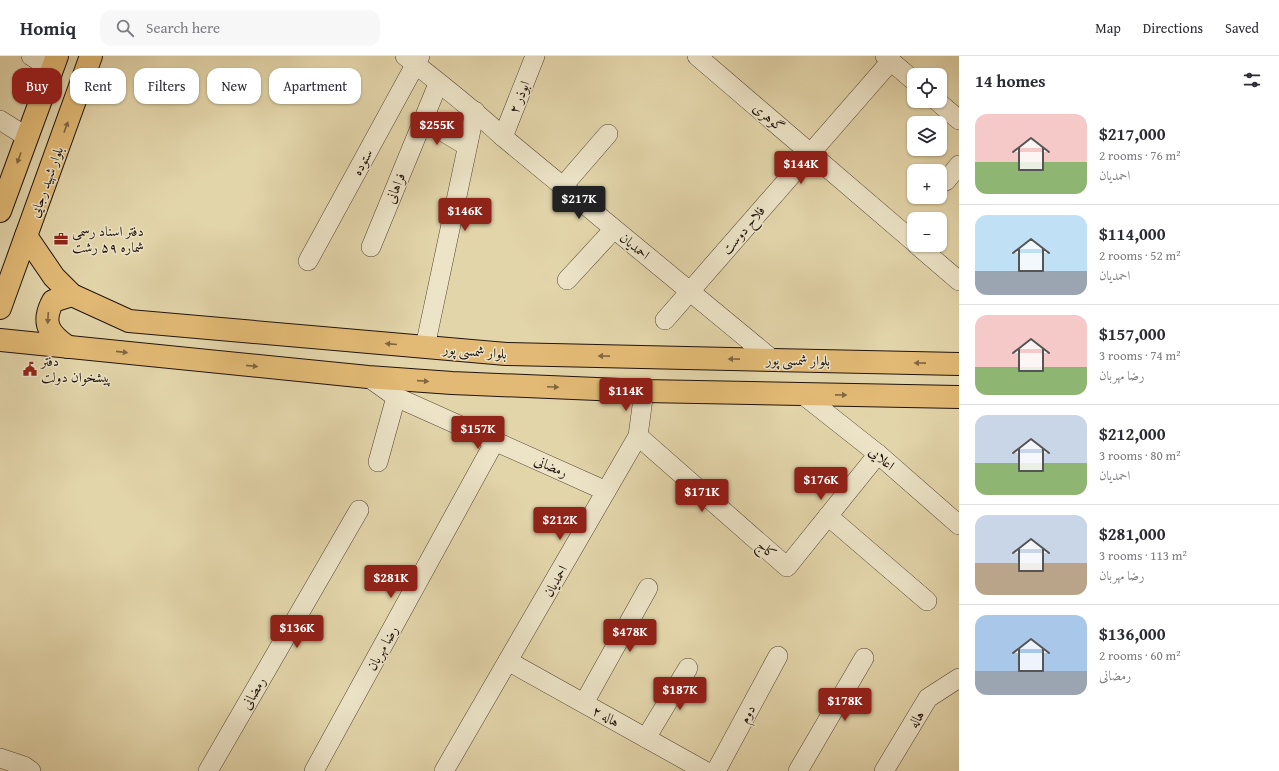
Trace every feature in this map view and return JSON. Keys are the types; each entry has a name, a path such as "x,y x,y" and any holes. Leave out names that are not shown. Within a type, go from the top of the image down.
{"main road":[{"name":"بلوار شهید رجایی","path":"0,308 91,56"},
{"path":"0,211 54,62"},
{"name":"بلوار شمسی پور","path":"26,236 54,277 72,295 129,321 506,354 959,364"},
{"path":"68,347 54,338 47,325 48,310 53,301 72,295"},
{"path":"0,340 368,377 644,391 959,397"}],"street":[{"path":"31,56 54,62"},
{"name":"ابوذر ۲","path":"503,137 535,56"},
{"name":"گوهری","path":"697,56 810,151 907,236"},
{"path":"888,58 907,75"},
{"name":"فلاح دوست","path":"665,320 888,58"},
{"name":"احمدیان","path":"413,59 438,84 474,111 503,137 773,360"},
{"name":"ستوده","path":"308,261 413,59"},
{"name":"فراهانی","path":"371,247 438,84"},
{"path":"945,108 959,120"},
{"path":"425,347 474,111"},
{"path":"0,120 27,137"},
{"path":"423,120 467,146"},
{"path":"563,186 608,134"},
{"path":"947,180 959,166"},
{"path":"567,280 614,229"},
{"path":"926,252 959,281"},
{"name":"رمضانی","path":"368,377 396,397 606,491"},
{"name":"احمدیان","path":"444,771 638,436 644,391"},
{"name":"اعلایی","path":"802,394 878,454 959,525"},
{"path":"378,462 396,397"},
{"name":"کاج","path":"638,436 787,567 878,454"},
{"name":"رضا مهربان","path":"314,771 496,441"},
{"name":"رمضانی","path":"208,771 359,510"},
{"path":"828,516 927,601"},
{"path":"584,704 648,588"},
{"name":"دوم","path":"716,771 778,656"},
{"path":"798,771 864,658"},
{"name":"هاله ۲","path":"508,661 704,771"},
{"path":"646,738 688,668"},
{"name":"هاله","path":"884,771 928,698 959,678"},
{"path":"0,758 24,766 31,771"}],"place":[{"name":"دفتر اسناد رسمی شماره ۵۹ رشت","path":"61,239"},
{"name":"دفتر پیشخوان دولت","path":"30,369"}]}
